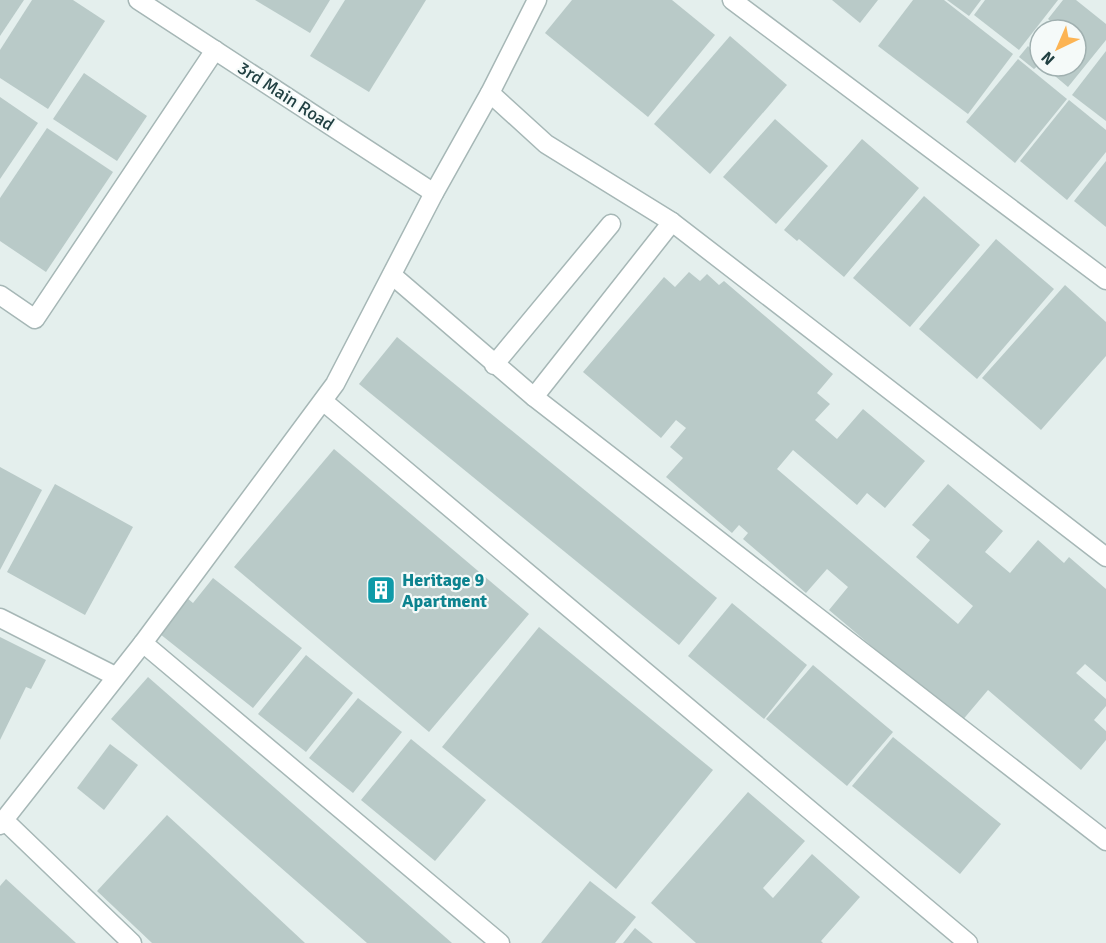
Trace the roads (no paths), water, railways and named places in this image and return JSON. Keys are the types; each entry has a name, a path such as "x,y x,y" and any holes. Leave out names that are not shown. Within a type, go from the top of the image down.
{"street":[{"name":"3rd Main Road","path":"138,0 434,193"},
{"path":"132,943 2,823 142,643 335,384 537,0"},
{"path":"732,0 1106,280"},
{"path":"0,295 35,319 215,50"},
{"path":"490,93 546,144 672,222 1106,557"},
{"path":"534,398 672,222"},
{"path":"494,364 611,224"},
{"path":"392,275 534,398 1106,841"},
{"path":"322,400 968,943"},
{"path":"0,618 115,676"},
{"path":"142,643 500,943"}],"place":[{"name":"Heritage 9 Apartment","path":"381,590"}]}
